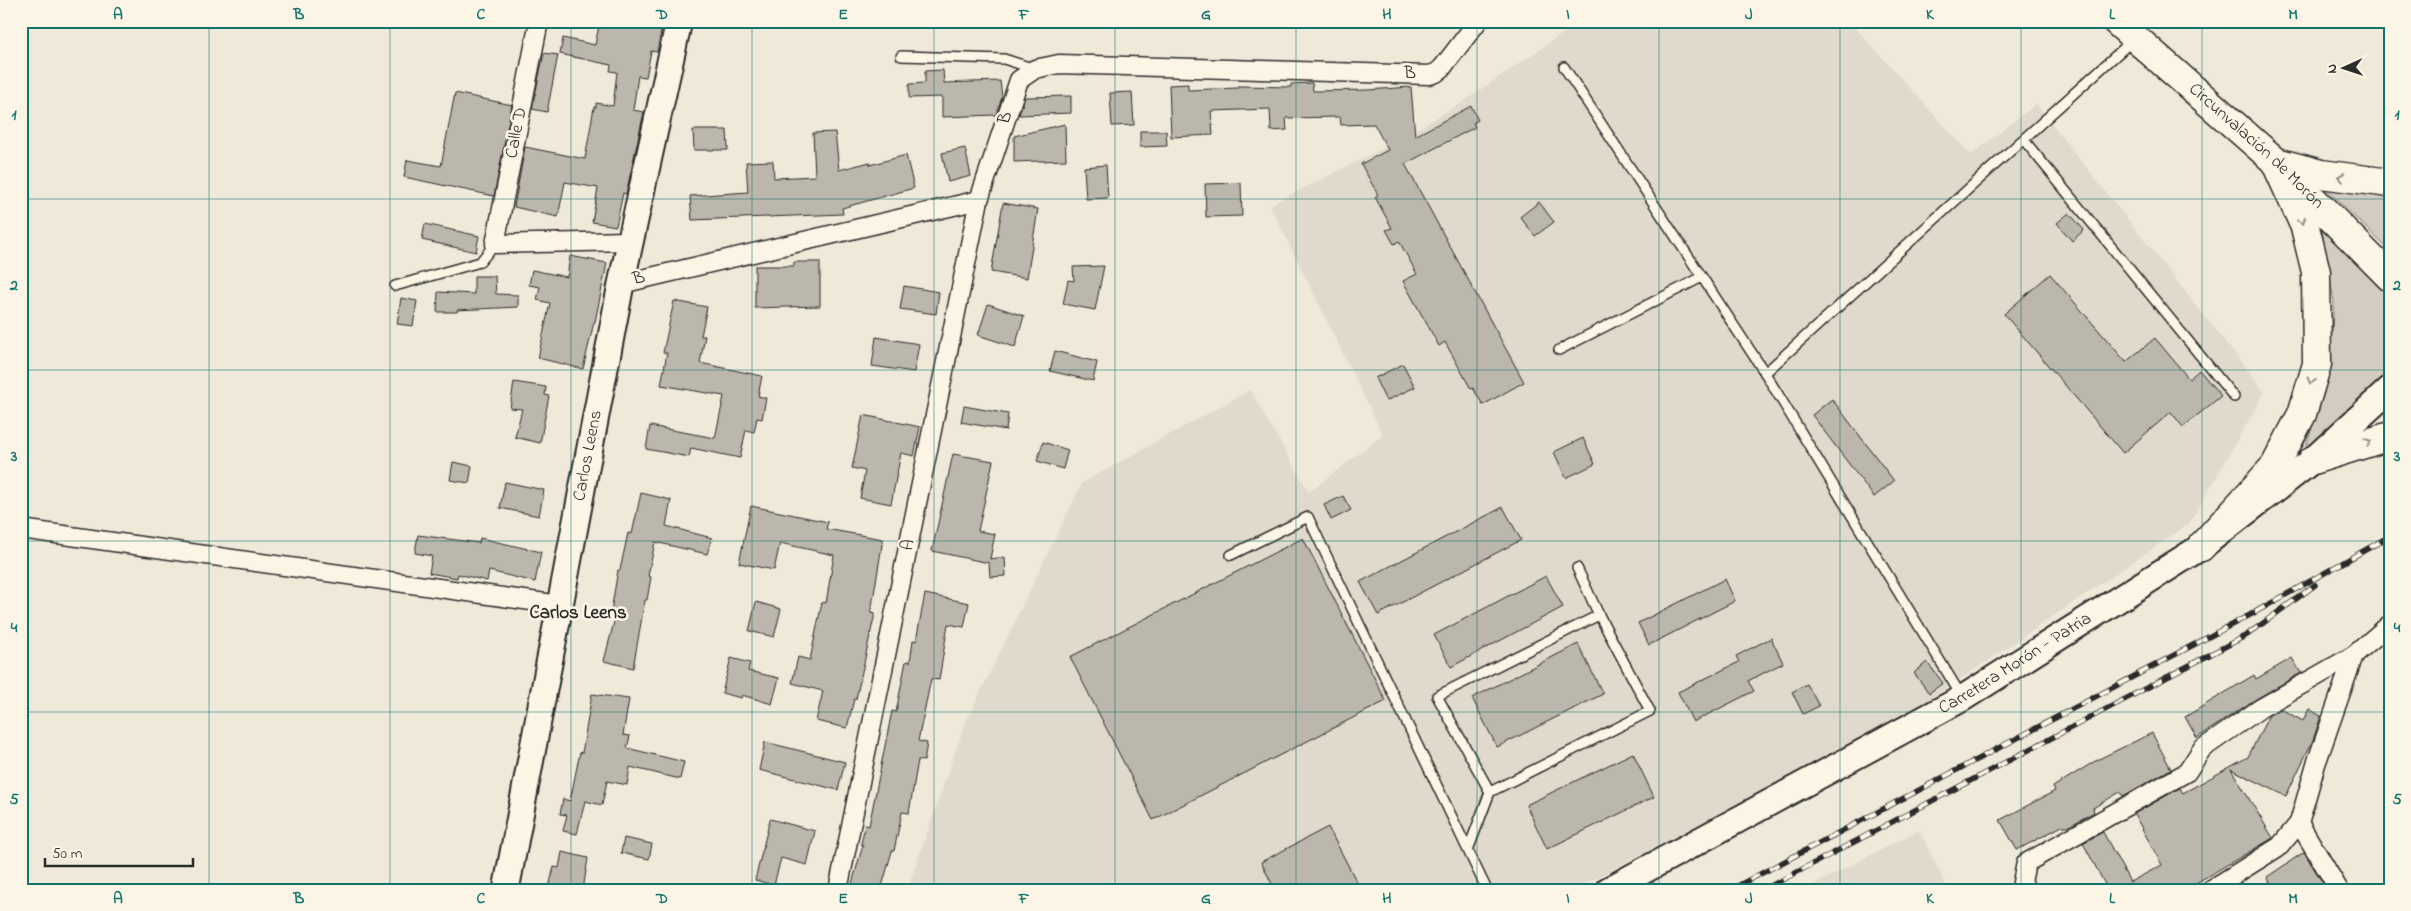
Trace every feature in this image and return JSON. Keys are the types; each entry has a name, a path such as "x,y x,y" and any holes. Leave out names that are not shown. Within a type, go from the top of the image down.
{"main road":[{"name":"Carlos Leens","path":"506,890 629,242 679,21"},
{"name":"Circunvalación de Morón","path":"2126,29 2275,161 2390,276"},
{"path":"2275,161 2321,174 2390,183"},
{"path":"2200,547 2275,466 2302,414 2317,364 2316,272 2305,227 2275,161"},
{"name":"Carretera Morón - Patria","path":"1608,890 1963,698 2200,547 2313,460 2390,389"},
{"path":"2313,460 2390,436"}],"street":[{"name":"Calle D","path":"495,244 539,21"},
{"name":"B","path":"621,284 979,200 1019,80 1035,69 1059,64 1429,74 1436,73 1442,68 1478,21"},
{"name":"A","path":"838,890 979,200"},
{"path":"495,244 629,242"},
{"path":"21,530 560,605"},
{"path":"2027,890 2022,882 2026,862 2188,772 2202,749 2261,708 2354,655 2390,624"},
{"path":"2210,890 2280,846 2300,823 2316,764 2354,655"},
{"path":"2300,823 2339,890"}],"lane":[{"path":"1765,373 2024,140 2126,29"},
{"path":"901,56 1004,59 1035,69"},
{"path":"1564,68 1765,373 1963,698"},
{"path":"2024,140 2234,397"},
{"path":"395,286 480,262 495,244"},
{"path":"1559,350 1702,277"},
{"path":"1232,555 1308,517 1487,890"},
{"path":"1468,850 1490,792 1650,711 1577,568"},
{"path":"1490,792 1437,696 1599,614"}],"shaded area":[{"path":"1581,21 1849,21 1971,155 2036,104 2265,392 2190,523 1920,707 1574,890 907,890 965,724 1082,483 1250,390 1309,492 1383,435 1270,205 1386,147 1460,104"},
{"path":"2320,183 2390,193 2390,251"},
{"path":"2322,231 2390,292 2390,369 2302,457 2324,393 2330,361 2334,301"},
{"path":"1919,830 1948,890 1804,890"}],"building":[{"path":"600,21 663,21 657,52 651,51 646,77 638,76 633,110 644,112 626,194 623,193 616,226 592,222 598,188 565,182 558,217 514,207 525,147 585,159 596,103 613,106 617,72 610,71 611,65 560,54 563,38 595,45"},
{"path":"544,53 558,55 547,112 532,109"},
{"path":"943,70 944,83 1000,81 1002,97 996,115 942,117 942,97 909,98 909,84 925,83 925,71"},
{"path":"1312,83 1313,91 1411,87 1415,136 1471,106 1478,120 1473,123 1475,127 1405,164 1524,382 1483,405 1473,388 1471,389 1445,342 1439,346 1403,281 1417,274 1399,241 1394,244 1386,230 1392,228 1375,197 1378,195 1361,164 1388,150 1374,124 1341,125 1340,117 1286,118 1287,130 1271,131 1270,109 1211,111 1213,135 1171,137 1169,85 1188,84 1188,90 1238,88 1238,86 1291,87 1291,84"},
{"path":"1132,92 1134,125 1112,126 1110,93"},
{"path":"455,93 512,105 494,196 404,177 407,160 441,166"},
{"path":"1071,96 1071,113 1019,115 1025,97"},
{"path":"1065,124 1066,160 1014,162 1014,136"},
{"path":"693,130 727,130 728,150 694,150"},
{"path":"1140,131 1166,131 1167,146 1140,147"},
{"path":"835,132 839,170 870,162 870,165 906,155 914,188 842,208 843,214 692,220 690,196 748,192 746,162 773,161 774,178 815,176 813,133"},
{"path":"965,148 971,176 948,182 942,153"},
{"path":"1106,165 1108,198 1086,199 1084,167"},
{"path":"1241,183 1242,216 1206,217 1205,184"},
{"path":"1539,202 1554,222 1535,236 1520,217"},
{"path":"1003,203 1038,209 1027,278 991,272"},
{"path":"2069,213 2084,230 2072,241 2057,223"},
{"path":"425,224 479,236 476,252 422,240"},
{"path":"570,256 607,263 583,369 538,358 550,303 537,300 540,287 529,285 532,270 567,277"},
{"path":"794,262 820,262 820,306 755,308 755,266 794,266"},
{"path":"1104,266 1095,310 1063,304 1068,280 1074,281 1073,267"},
{"path":"2050,274 2126,362 2155,338 2189,379 2199,370 2221,396 2183,427 2171,412 2123,453 2004,314"},
{"path":"474,276 495,276 496,294 518,295 518,307 437,312 438,292 474,294"},
{"path":"904,286 939,292 936,314 900,309"},
{"path":"401,298 417,301 413,326 397,324"},
{"path":"674,301 707,307 701,336 705,336 700,363 762,376 758,396 766,398 762,419 757,418 754,432 746,430 740,458 691,448 689,457 646,449 650,426 715,438 724,396 661,385 667,353 663,353"},
{"path":"988,304 1024,316 1015,347 978,335"},
{"path":"876,337 919,344 914,372 872,366"},
{"path":"1055,351 1097,362 1093,381 1050,371"},
{"path":"1403,364 1415,387 1386,401 1375,378"},
{"path":"514,382 546,387 545,395 549,396 540,443 515,437 522,409 510,408"},
{"path":"1832,399 1894,481 1874,497 1812,415"},
{"path":"964,406 1008,414 1006,430 961,422"},
{"path":"863,415 920,427 914,456 901,453 891,504 860,498 865,471 852,468"},
{"path":"1583,438 1595,464 1566,478 1554,452"},
{"path":"1043,442 1068,450 1063,469 1037,461"},
{"path":"953,454 993,461 978,531 995,534 990,559 1005,557 1006,576 990,577 989,563 932,551"},
{"path":"453,462 472,466 469,483 450,480"},
{"path":"505,482 544,490 539,516 500,508"},
{"path":"641,493 671,500 666,526 712,538 707,554 655,542 648,576 651,577 647,600 645,600 633,668 604,661 615,618 610,617 618,570 620,570 628,533 632,534"},
{"path":"1343,496 1351,510 1331,520 1324,505"},
{"path":"751,506 828,522 826,529 883,539 871,612 875,613 856,699 854,699 847,728 816,721 823,691 792,683 798,657 810,660 822,602 826,603 834,555 780,543 774,570 739,563"},
{"path":"1503,507 1521,540 1378,615 1360,582"},
{"path":"418,535 479,543 480,538 541,552 535,582 489,571 487,581 458,574 457,578 429,573 432,556 415,553"},
{"path":"1303,538 1386,701 1153,820 1070,657"},
{"path":"1546,576 1563,607 1451,667 1434,635"},
{"path":"1725,579 1735,601 1649,645 1638,623"},
{"path":"925,594 969,603 964,627 948,624 939,680 931,679 918,741 927,743 924,761 918,760 909,813 902,812 894,851 892,851 881,890 863,890 851,887 863,845 861,844 865,825 869,826 892,711 896,712 906,661 910,662 913,640 916,641"},
{"path":"756,602 781,609 774,637 749,631"},
{"path":"1771,638 1783,663 1748,681 1754,691 1693,722 1678,692 1739,662 1736,656"},
{"path":"1578,644 1603,694 1497,747 1472,698"},
{"path":"731,658 750,663 748,671 779,678 772,704 742,695 741,698 722,693"},
{"path":"2292,658 2301,673 2256,699 2197,738 2185,717 2254,675 2256,679"},
{"path":"1927,662 1943,683 1929,693 1914,673"},
{"path":"1807,684 1819,706 1803,714 1792,692"},
{"path":"592,694 629,699 623,735 630,736 627,748 684,762 680,779 630,767 627,785 607,781 602,805 585,801 577,834 563,831 567,815 560,814 563,799 570,801 580,752 582,753"},
{"path":"2281,709 2303,721 2309,709 2321,716 2313,740 2286,796 2231,769 2273,838 2184,890 2108,890 2083,843 2103,832 2130,882 2162,865 2134,814 2180,788 2183,793 2248,757 2269,715"},
{"path":"2152,733 2171,769 2123,796 2120,792 2093,808 2094,812 2069,826 2062,826 2017,850 2000,820 2055,791 2053,787 2097,760"},
{"path":"765,742 845,762 838,790 759,770"},
{"path":"1633,753 1654,797 1547,849 1526,805"},
{"path":"770,819 815,831 807,865 781,858 774,885 755,880"},
{"path":"1328,827 1361,890 1275,890 1261,862"},
{"path":"624,838 652,844 649,859 621,853"},
{"path":"562,852 588,858 583,890 561,890 549,887 554,867 559,868"},
{"path":"2304,852 2326,888 2274,890 2267,877"}],"railway":[{"path":"1730,890 2250,615 2390,536"},
{"path":"1763,890 2247,635 2315,585"}],"district":[{"name":"Carlos Leens","path":"578,613"}]}
